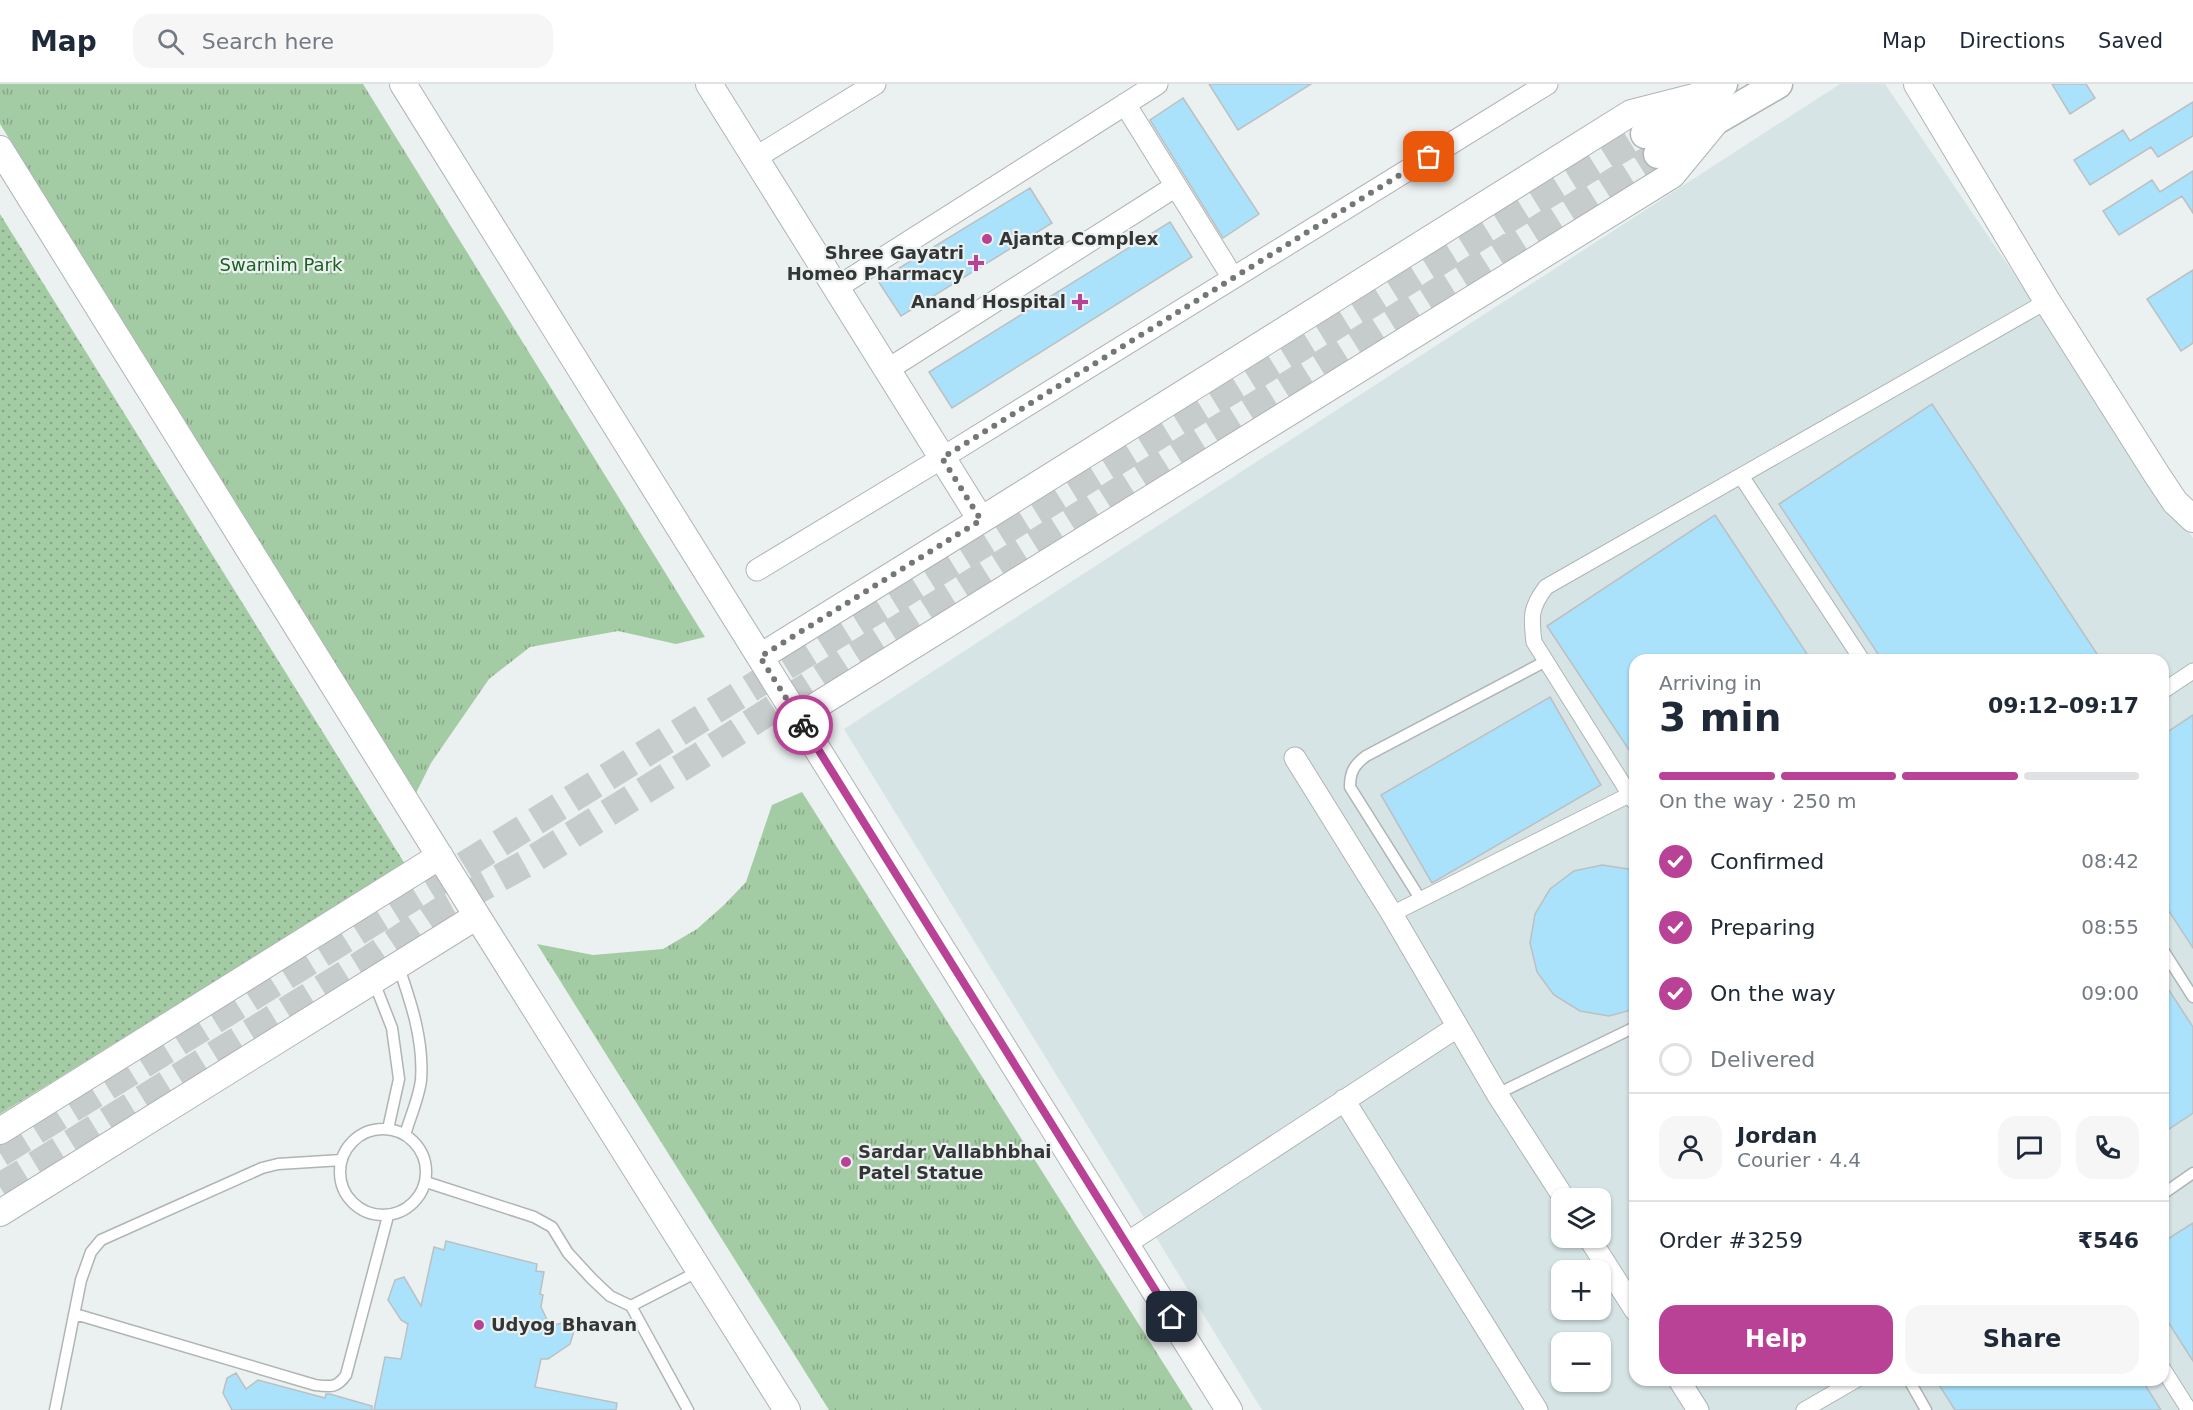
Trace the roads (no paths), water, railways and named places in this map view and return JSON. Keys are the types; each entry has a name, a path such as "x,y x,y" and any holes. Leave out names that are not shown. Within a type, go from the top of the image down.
{"main road":[{"path":"1652,144 1716,99 1778,84"}],"street":[{"path":"403,84 1229,1410"},
{"path":"709,84 981,520"},
{"path":"755,158 875,84"},
{"path":"757,570 1547,84"},
{"path":"1917,84 2047,301 2157,475 2175,502 2193,519"},
{"path":"836,288 1152,85"},
{"path":"760,657 1631,113 1716,99"},
{"path":"798,717 1672,175 1716,99"},
{"path":"1125,104 1233,278"},
{"path":"0,149 787,1410"},
{"path":"887,370 1176,186"},
{"path":"1629,794 1534,642 1531,619 1535,601 1546,587 2047,301"},
{"path":"1741,476 1858,654"},
{"path":"2169,687 2193,671"},
{"path":"1295,758 1392,914 1497,1094 1558,1188"},
{"path":"1392,914 1629,800"},
{"path":"0,1131 440,856"},
{"path":"0,1213 477,916"},
{"path":"1127,1243 1457,1027"},
{"path":"1344,1100 1538,1410"},
{"path":"1595,1248 1629,1301"},
{"path":"2169,1379 2189,1410"},
{"path":"1683,1386 1698,1410"},
{"path":"1804,1410 1846,1386"}],"lane":[{"path":"1421,900 1350,787 1350,775 1356,764 1366,756 1546,661"},
{"path":"2169,960 2193,998"},
{"path":"398,965 409,998 420,1047 421,1082 405,1135"},
{"path":"374,981 392,1028 399,1079 388,1129"},
{"path":"1497,1094 1629,1030"},
{"path":"388,1129 405,1135 419,1147 426,1164 426,1182 419,1198 405,1210 388,1216 370,1214 354,1204 343,1190 340,1172 344,1154 354,1140 370,1131 388,1129"},
{"path":"55,1410 81,1280 91,1252 101,1240 262,1168 278,1164 342,1160"},
{"path":"2169,1190 2193,1173"},
{"path":"426,1182 534,1217 552,1227 568,1252 592,1279 610,1296 631,1306 688,1410"},
{"path":"75,1314 315,1385 332,1388 339,1384 346,1375 388,1216"},
{"path":"631,1306 700,1270"},
{"path":"1912,1386 1926,1410"}],"tunnel":[{"path":"0,1153 1645,134"},
{"path":"0,1187 365,962 448,906 525,864 700,756 850,659 1658,154"}],"place":[{"name":"Ajanta Complex","path":"987,239"},
{"name":"Shree Gayatri Homeo Pharmacy","path":"976,263"},
{"name":"Anand Hospital","path":"1080,302"},
{"name":"Sardar Vallabhbhai Patel Statue","path":"846,1162"},
{"name":"Udyog Bhavan","path":"479,1325"}],"park label":[{"name":"Swarnim Park","path":"281,265"}]}
